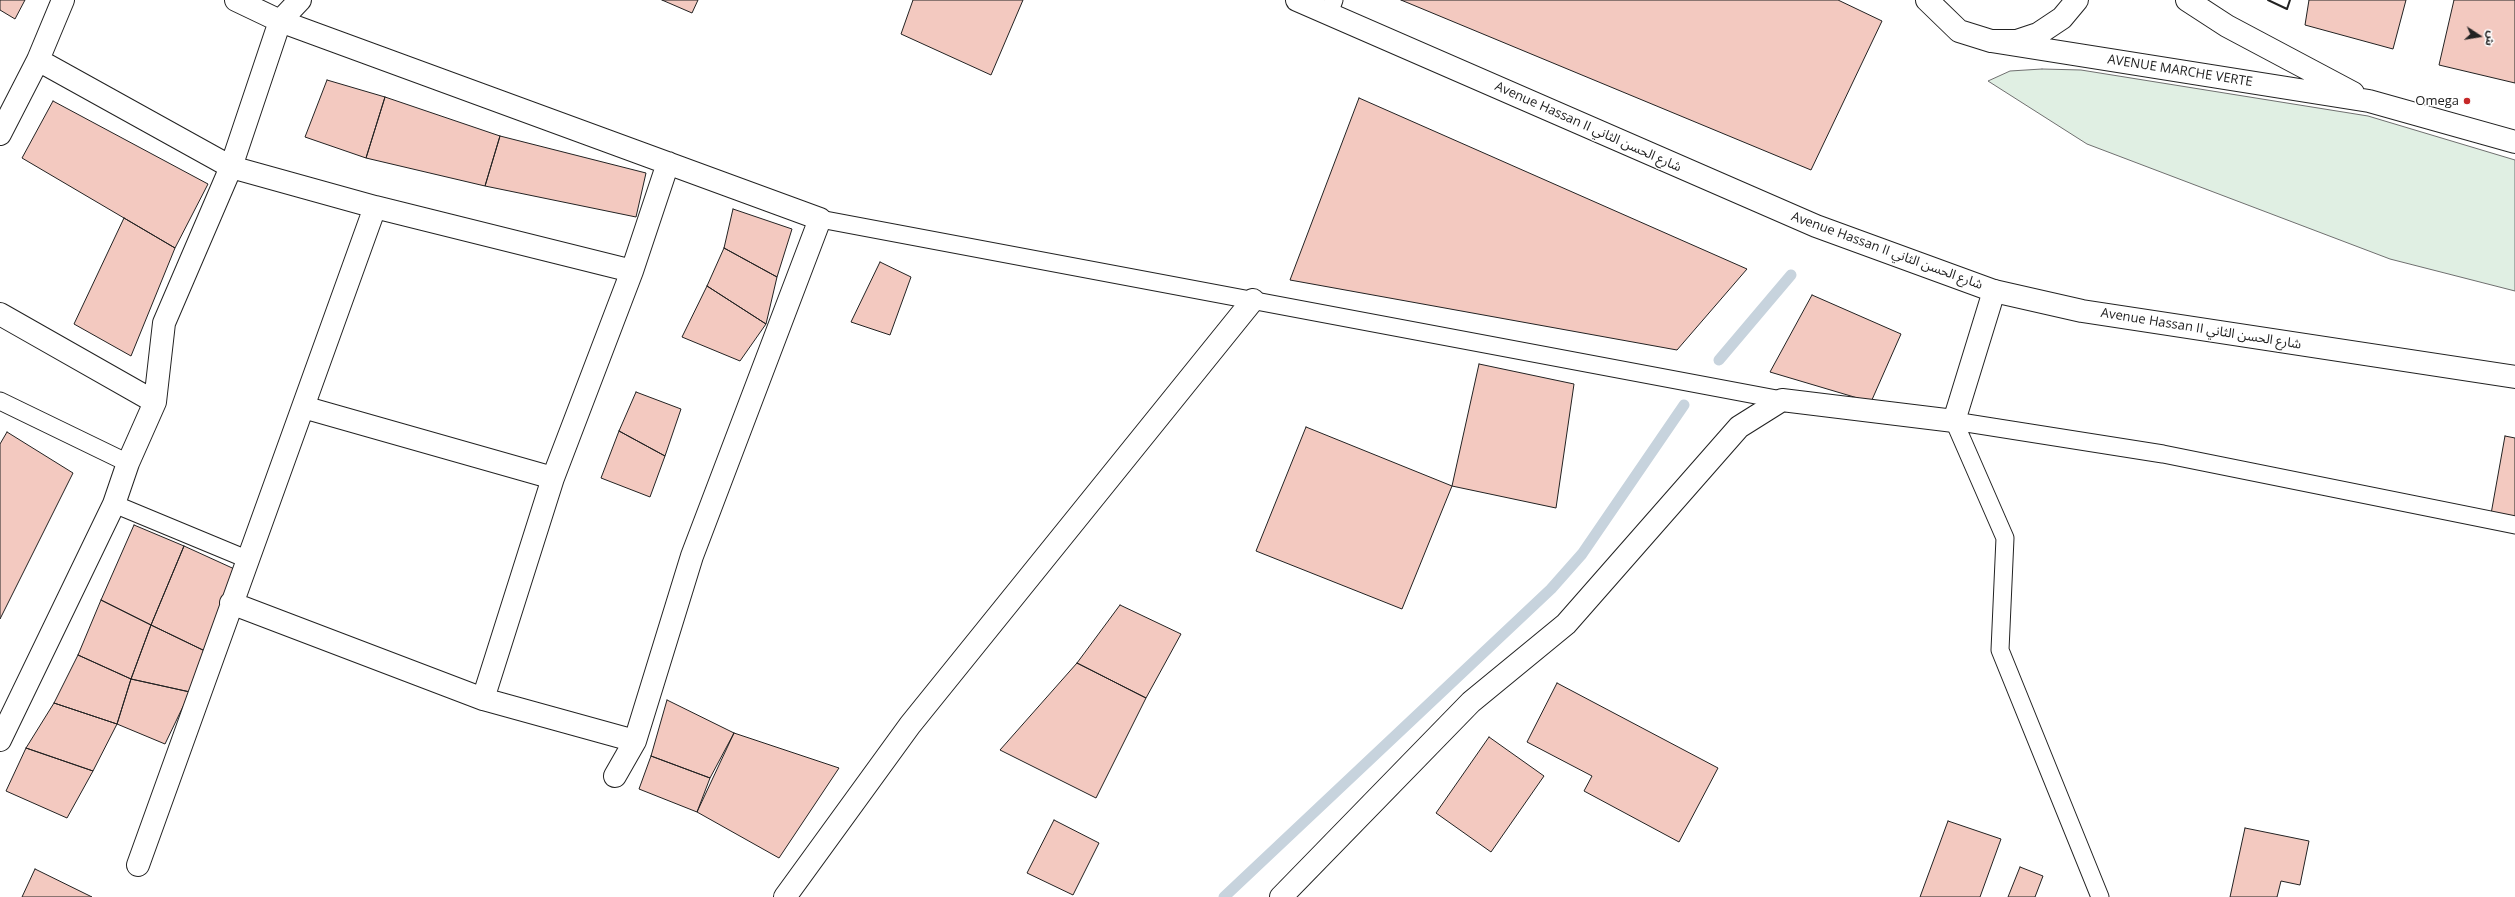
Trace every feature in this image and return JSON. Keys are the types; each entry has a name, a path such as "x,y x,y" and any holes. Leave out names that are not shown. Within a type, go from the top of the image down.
{"street":[{"path":"0,134 38,60 63,0"},
{"path":"236,0 280,21 820,219 692,556 635,741 615,776"},
{"path":"0,740 114,504 128,463 155,402 164,323 231,167 280,21 300,0"},
{"name":"Avenue Hassan II شارع الحسن الثاني","path":"1297,0 1331,7 1816,226 1994,291 2082,312 2515,377"},
{"path":"1927,0 1958,31 1991,42 2017,41 2038,34 2062,18 2077,0"},
{"name":"AVENUE MARCHE VERTE","path":"2187,0 2227,26 2369,101"},
{"name":"AVENUE MARCHE VERTE","path":"1991,42 2369,101 2515,142"},
{"path":"38,60 231,167 375,207 632,271"},
{"path":"483,699 553,478 632,271 668,163"},
{"path":"138,865 231,603 249,560 375,207"},
{"path":"1281,897 1471,702 1566,624 1740,427 1782,400 1954,421 1994,291"},
{"path":"786,897 910,725 1253,300"},
{"path":"0,314 155,402"},
{"path":"303,407 553,478"},
{"path":"231,603 483,699 635,741"}],"lane":[{"path":"820,219 1782,400"},
{"path":"0,401 128,463"},
{"path":"1954,421 2163,454 2515,525"},
{"path":"1954,421 2005,538 2000,650 2100,897"},
{"path":"114,504 249,560"}],"green space":[{"path":"2042,69 2081,70 2368,116 2515,160 2515,291 2390,259 2087,144 1988,81 2010,71"}],"building":[{"path":"0,0 25,0 15,19 0,10"},
{"path":"662,0 698,0 692,13"},
{"path":"913,0 1023,0 991,75 901,34"},
{"path":"1401,0 1838,0 1882,21 1811,170"},
{"path":"2309,0 2406,0 2393,49 2305,25"},
{"path":"2454,0 2515,0 2515,83 2439,65"},
{"path":"327,80 385,97 366,158 305,137"},
{"path":"385,97 500,136 485,186 366,158"},
{"path":"1359,98 1747,269 1677,350 1290,280"},
{"path":"53,101 208,184 175,248 22,158"},
{"path":"500,136 646,173 636,217 485,186"},
{"path":"733,209 792,229 777,277 724,248"},
{"path":"124,218 175,248 131,356 74,324"},
{"path":"724,248 777,277 766,324 707,286"},
{"path":"880,262 911,277 890,335 851,322"},
{"path":"707,286 766,324 740,361 682,337"},
{"path":"1812,295 1901,334 1871,402 1770,372"},
{"path":"1479,364 1574,384 1556,508 1452,486"},
{"path":"636,392 681,409 665,456 619,431"},
{"path":"1306,427 1452,486 1402,609 1256,551"},
{"path":"619,431 665,456 650,497 601,478"},
{"path":"7,432 73,473 0,619 0,444"},
{"path":"2505,436 2515,438 2515,517 2491,514"},
{"path":"134,525 184,546 151,625 101,600"},
{"path":"184,546 241,572 207,652 151,625"},
{"path":"101,600 151,625 131,679 78,655"},
{"path":"1120,605 1181,634 1146,698 1077,663"},
{"path":"151,625 207,652 190,692 131,679"},
{"path":"78,655 131,679 117,724 54,703"},
{"path":"1077,663 1146,698 1096,798 1000,750"},
{"path":"131,679 190,692 165,744 117,724"},
{"path":"1557,683 1718,768 1679,842 1584,791 1592,776 1527,742"},
{"path":"667,700 734,733 710,778 651,756"},
{"path":"54,703 117,724 93,771 26,748"},
{"path":"734,733 839,768 779,858 697,812"},
{"path":"1489,737 1544,776 1491,852 1436,813"},
{"path":"26,748 93,771 67,818 6,791"},
{"path":"651,756 710,778 697,812 639,789"},
{"path":"1054,820 1099,843 1073,895 1027,873"},
{"path":"1948,821 2001,839 1980,897 1920,897"},
{"path":"2245,828 2309,841 2300,885 2281,881 2277,897 2230,897"},
{"path":"2020,867 2043,876 2035,897 2008,897"},
{"path":"35,869 92,897 22,897"}],"waterway":[{"path":"1719,360 1791,275"},
{"path":"1224,897 1551,589 1582,554 1684,405"}],"wall":[{"path":"2268,0 2287,9 2290,0"}],"place":[{"name":"Omega","path":"2467,101"}]}
